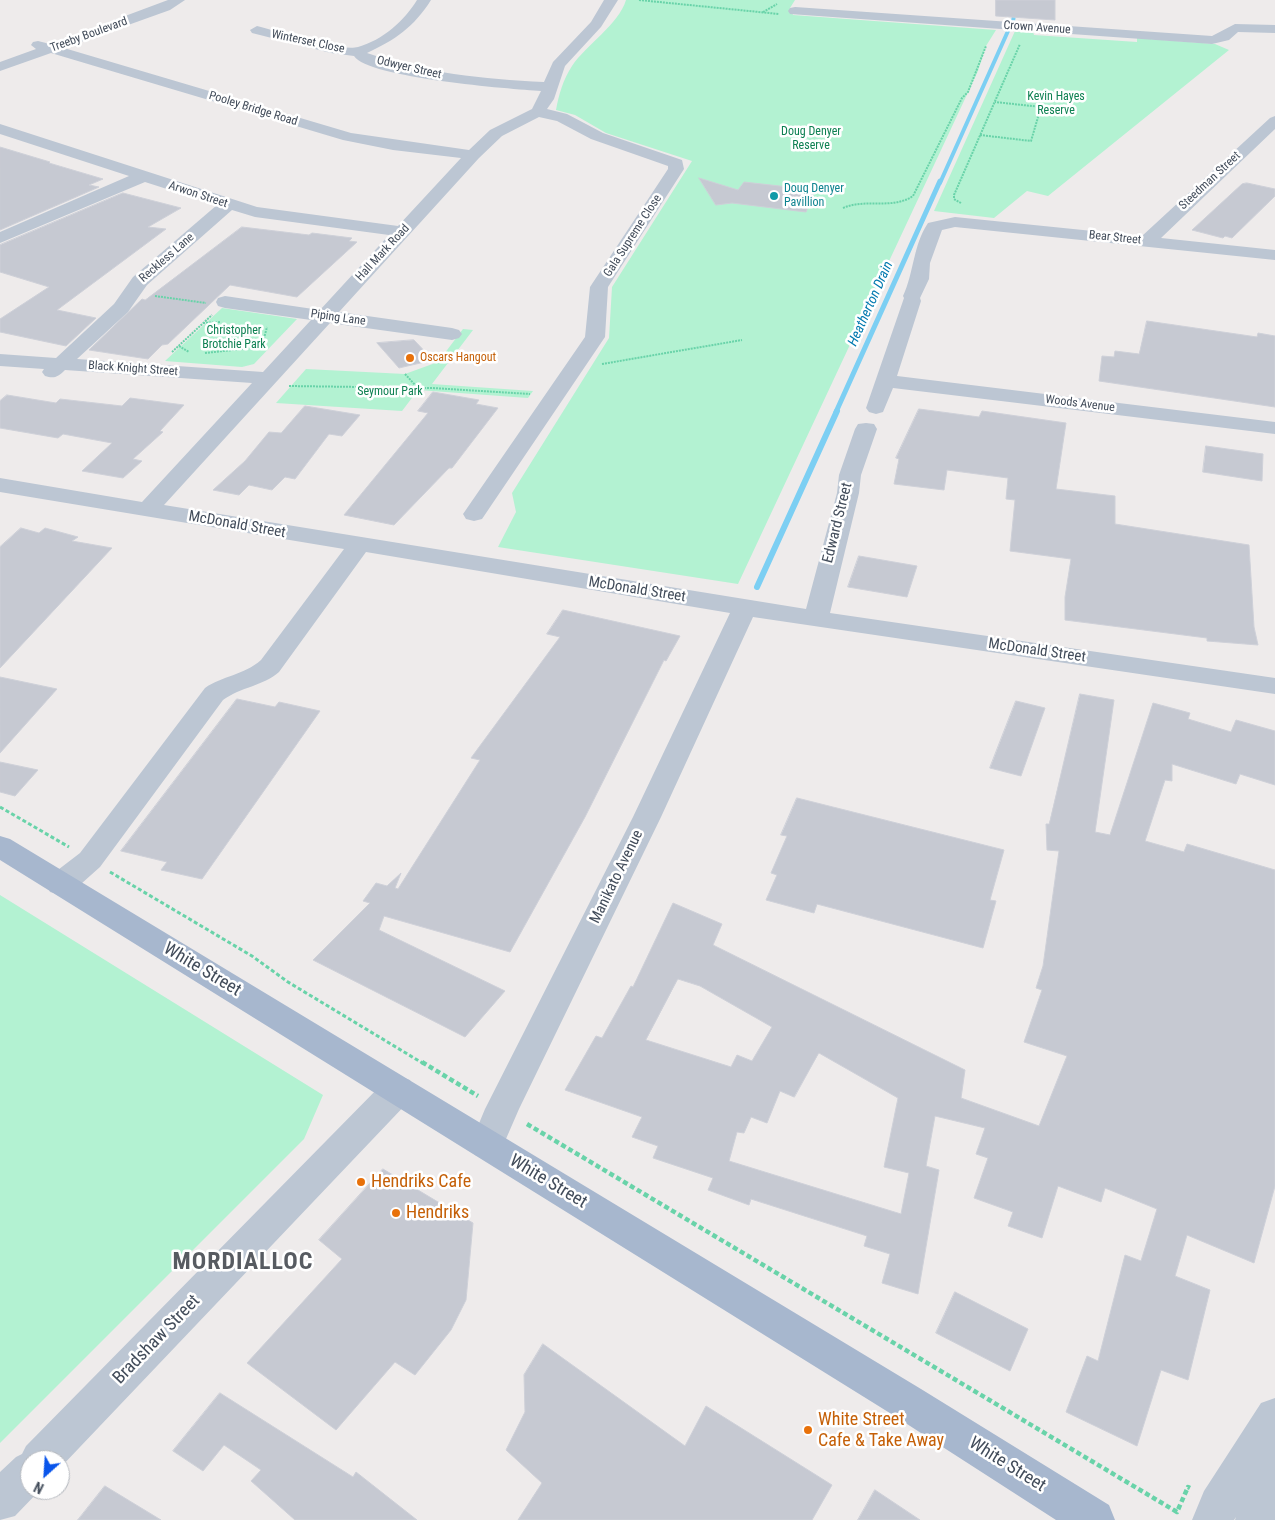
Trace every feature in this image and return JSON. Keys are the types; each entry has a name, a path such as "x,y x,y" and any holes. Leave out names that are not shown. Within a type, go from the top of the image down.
{"main road":[{"name":"White Street","path":"0,846 907,1402 1094,1520"}],"street":[{"name":"Treeby Boulevard","path":"0,67 44,47 163,0"},
{"name":"Treeby Boulevard","path":"0,59 44,47 178,0"},
{"name":"Odwyer Street","path":"424,0 412,21 395,34 359,52 361,56 424,73 489,82 548,87"},
{"path":"537,112 546,99 548,87 558,64 596,24 611,0"},
{"name":"Crown Avenue","path":"795,11 898,13 1028,27 1212,40 1224,37 1235,28 1275,29"},
{"name":"Winterset Close","path":"257,30 331,49 359,52"},
{"name":"Pooley Bridge Road","path":"44,47 349,137 393,146 472,155"},
{"name":"Hall Mark Road","path":"147,510 472,155 496,133 537,112"},
{"name":"Gala Supreme Close","path":"474,514 594,337 599,287 676,170 676,163 597,136 562,117 537,112"},
{"name":"Steedman Street","path":"1146,242 1275,121"},
{"name":"Arwon Street","path":"0,129 228,205 255,212 403,232"},
{"path":"0,238 144,176"},
{"name":"Reckless Lane","path":"53,371 116,313 140,281 228,205"},
{"path":"876,408 920,279 921,263 934,228 960,222"},
{"name":"Bear Street","path":"960,222 1275,255"},
{"name":"Piping Lane","path":"223,304 452,334"},
{"name":"Black Knight Street","path":"0,360 53,371 259,386"},
{"name":"Black Knight Street","path":"0,376 53,371 152,370 259,386"},
{"name":"Woods Avenue","path":"885,381 1275,428"},
{"name":"Edward Street","path":"816,618 828,563 848,493 850,475 866,429"},
{"name":"McDonald Street","path":"0,484 744,608 1275,686"},
{"path":"61,884 90,860 214,694 232,682 261,675 270,666 359,545"},
{"name":"Manikato Avenue","path":"487,1145 502,1109 647,817 744,608"},
{"name":"Bradshaw Street","path":"50,1450 398,1090"},
{"path":"1216,1513 1275,1417"},
{"path":"1256,1520 1275,1432"},
{"path":"0,1501 20,1481"}],"path":[{"path":"762,12 777,5 780,0"},
{"path":"960,222 966,216 978,218 978,214 958,202 954,195 1028,27"},
{"path":"843,208 849,204 865,201 901,202 909,200 913,196 962,98 968,92 986,46"},
{"path":"980,135 1031,141 1041,107 995,102"},
{"path":"131,292 223,304"},
{"path":"152,370 223,304"},
{"path":"200,353 256,347 264,340 267,324"},
{"path":"574,369 742,340"},
{"path":"179,346 192,353"},
{"path":"405,374 417,388"},
{"path":"259,386 417,388 524,395 560,389"},
{"path":"0,807 252,956 288,982 474,1094 1177,1512 1188,1487 1216,1513"}],"green space":[{"name":"Doug Denyer Reserve","path":"626,0 795,0 790,8 793,15 996,30 986,46 978,71 738,584 498,547 516,512 512,493 609,338 612,287 692,161 606,133 575,115 556,110 562,87 572,66 610,26"},
{"name":"Kevin Hayes Reserve","path":"1015,31 1033,32 1034,35 1137,42 1137,38 1215,44 1229,50 1048,196 1027,191 994,218 934,211"},
{"name":"Christopher Brotchie Park","path":"222,308 297,319 254,364 242,367 165,361"},
{"name":"Seymour Park","path":"463,329 473,330 432,384 533,391 528,398 418,390 402,411 276,403 306,369 405,374 438,362"},
{"path":"0,895 323,1095 304,1139 0,1443"}],"building":[{"path":"996,0 1055,0 1055,20 996,16"},
{"path":"0,147 103,179 89,185 99,187 0,230"},
{"name":"Doug Denyer Pavillion","path":"699,178 738,190 744,182 815,190 806,212 732,203 716,205"},
{"path":"1247,183 1275,189 1275,196 1232,238 1225,236 1223,238 1192,230 1242,184"},
{"path":"123,193 181,208 148,227 166,229 57,310 96,318 66,346 0,332 0,319 49,287 0,272 0,245"},
{"path":"242,227 352,238 349,241 357,242 297,297 230,285 168,344 162,345 148,359 89,350 142,299 145,300"},
{"path":"1147,321 1257,337 1258,333 1275,336 1275,407 1099,381 1102,356 1114,357 1115,351 1139,354"},
{"path":"414,340 433,360 399,368 377,343"},
{"path":"433,392 479,400 476,404 498,408 452,468 449,468 394,525 344,515 428,413 418,411"},
{"path":"7,395 56,403 60,399 122,406 130,398 184,405 160,431 163,432 133,459 142,461 123,478 82,471 112,443 63,434 58,438 0,428 0,401"},
{"path":"305,406 360,415 342,436 329,434 295,479 285,477 272,490 249,485 239,495 213,490 245,461 269,432 281,433"},
{"path":"919,409 979,417 982,411 1066,423 1056,489 1115,496 1115,524 1249,545 1254,627 1258,645 1207,641 1207,638 1065,620 1065,597 1071,559 1010,551 1015,500 1006,499 1008,478 947,470 944,490 894,484 899,459 896,458"},
{"path":"1206,446 1263,454 1262,481 1203,472"},
{"path":"21,528 39,533 45,528 78,537 72,541 112,548 0,668 0,547"},
{"path":"859,556 917,566 907,597 848,587"},
{"path":"563,610 680,636 666,661 664,660 585,817 510,952 384,916 379,930 505,991 465,1037 313,960 370,903 363,901 376,883 387,886 401,873 395,888 398,889 480,760 471,758 560,637 547,634"},
{"path":"0,677 57,689 0,753"},
{"path":"1080,694 1114,700 1095,832 1110,835 1153,703 1190,713 1188,719 1231,732 1236,720 1275,731 1275,785 1240,774 1236,784 1172,764 1172,781 1165,780 1145,841 1184,852 1187,844 1275,870 1275,1186 1254,1263 1187,1235 1175,1276 1210,1290 1188,1380 1161,1370 1137,1446 1066,1412 1087,1356 1098,1361 1125,1255 1141,1261 1157,1209 1105,1188 1101,1202 1058,1186 1042,1238 1008,1226 1013,1212 974,1198 988,1158 976,1154 985,1128 935,1116 926,1166 939,1170 918,1294 882,1283 890,1254 864,1246 867,1236 751,1199 749,1205 708,1190 713,1178 653,1158 658,1146 632,1137 642,1117 565,1090 596,1036 602,1038 631,986 633,987 673,903 722,924 713,945 965,1070 961,1098 1039,1126 1067,1056 1024,1042 1042,990 1036,988 1043,966 1059,851 1047,850 1046,824 1049,824","holes":["678,979 700,986 772,1027 752,1061 737,1055 731,1067 646,1040","819,1053 898,1098 884,1167 909,1173 901,1214 729,1161 737,1132 744,1133 751,1117 767,1123 780,1091 794,1097"]},
{"path":"237,699 275,707 279,702 320,711 202,879 161,870 167,862 121,851"},
{"path":"1016,701 1045,708 1021,776 990,768"},
{"path":"0,762 38,770 15,796 0,792"},
{"path":"797,798 1004,850 990,900 996,901 983,948 817,904 814,913 766,900 777,875 771,873 787,836 781,835"},
{"path":"383,1169 473,1223 466,1300 451,1330 415,1375 395,1362 336,1430 247,1363 342,1259 319,1240"},
{"path":"955,1292 1028,1329 1010,1371 936,1333"},
{"path":"543,1344 685,1446 706,1406 832,1485 812,1520 518,1520 542,1483 506,1450 525,1412 524,1375"},
{"path":"220,1393 353,1477 356,1472 417,1520 295,1520 251,1481 261,1470 224,1445 203,1471 173,1451"},
{"path":"105,1486 161,1520 78,1520"},
{"path":"875,1490 920,1520 858,1520"}],"waterway":[{"name":"Heatherton Drain","path":"1013,21 1017,0"},
{"name":"Heatherton Drain","path":"940,183 1008,31"},
{"name":"Heatherton Drain","path":"836,412 940,181"},
{"name":"Heatherton Drain","path":"757,587 837,411"}],"place":[{"name":"Doug Denyer Pavillion","path":"774,196"},
{"name":"Oscars Hangout","path":"410,358"},
{"name":"Hendriks Cafe","path":"361,1182"},
{"name":"Hendriks","path":"396,1213"},
{"name":"White Street Cafe & Take Away","path":"808,1430"}],"district":[{"name":"MORDIALLOC","path":"243,1263"}]}
